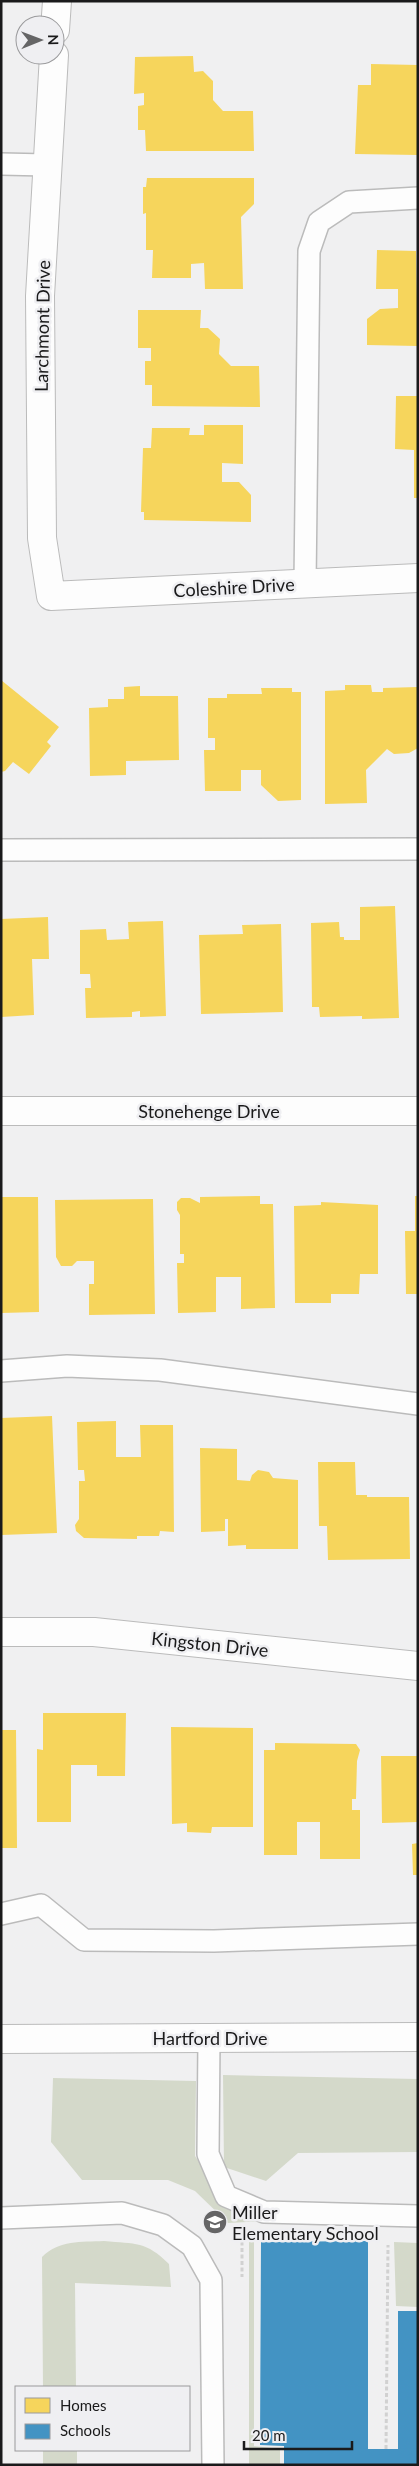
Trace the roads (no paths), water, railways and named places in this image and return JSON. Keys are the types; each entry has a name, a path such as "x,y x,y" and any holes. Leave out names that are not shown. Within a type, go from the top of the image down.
{"street":[{"path":"56,15 57,1"},
{"name":"Larchmont Drive","path":"51,596 42,538 40,296 53,65"},
{"name":"Coleshire Drive","path":"51,596 418,578"},
{"name":"Stonehenge Drive","path":"1,1111 418,1111"},
{"name":"Kingston Drive","path":"1,1632 94,1632 418,1666"},
{"name":"Hartford Drive","path":"1,2039 418,2037"}],"lane":[{"path":"1,164 47,165"},
{"path":"305,584 308,251 319,222 349,202 418,198"},
{"path":"1,850 418,849"},
{"path":"1,1371 67,1366 160,1370 418,1404"},
{"path":"1,1914 41,1905 84,1940 214,1941 418,1934"},
{"path":"209,2038 208,2154 226,2196 264,2212 418,2216"},
{"path":"1,2218 122,2213 163,2225 192,2246 211,2280 213,2465"}],"place":[{"name":"Miller Elementary School","path":"215,2222"}]}
